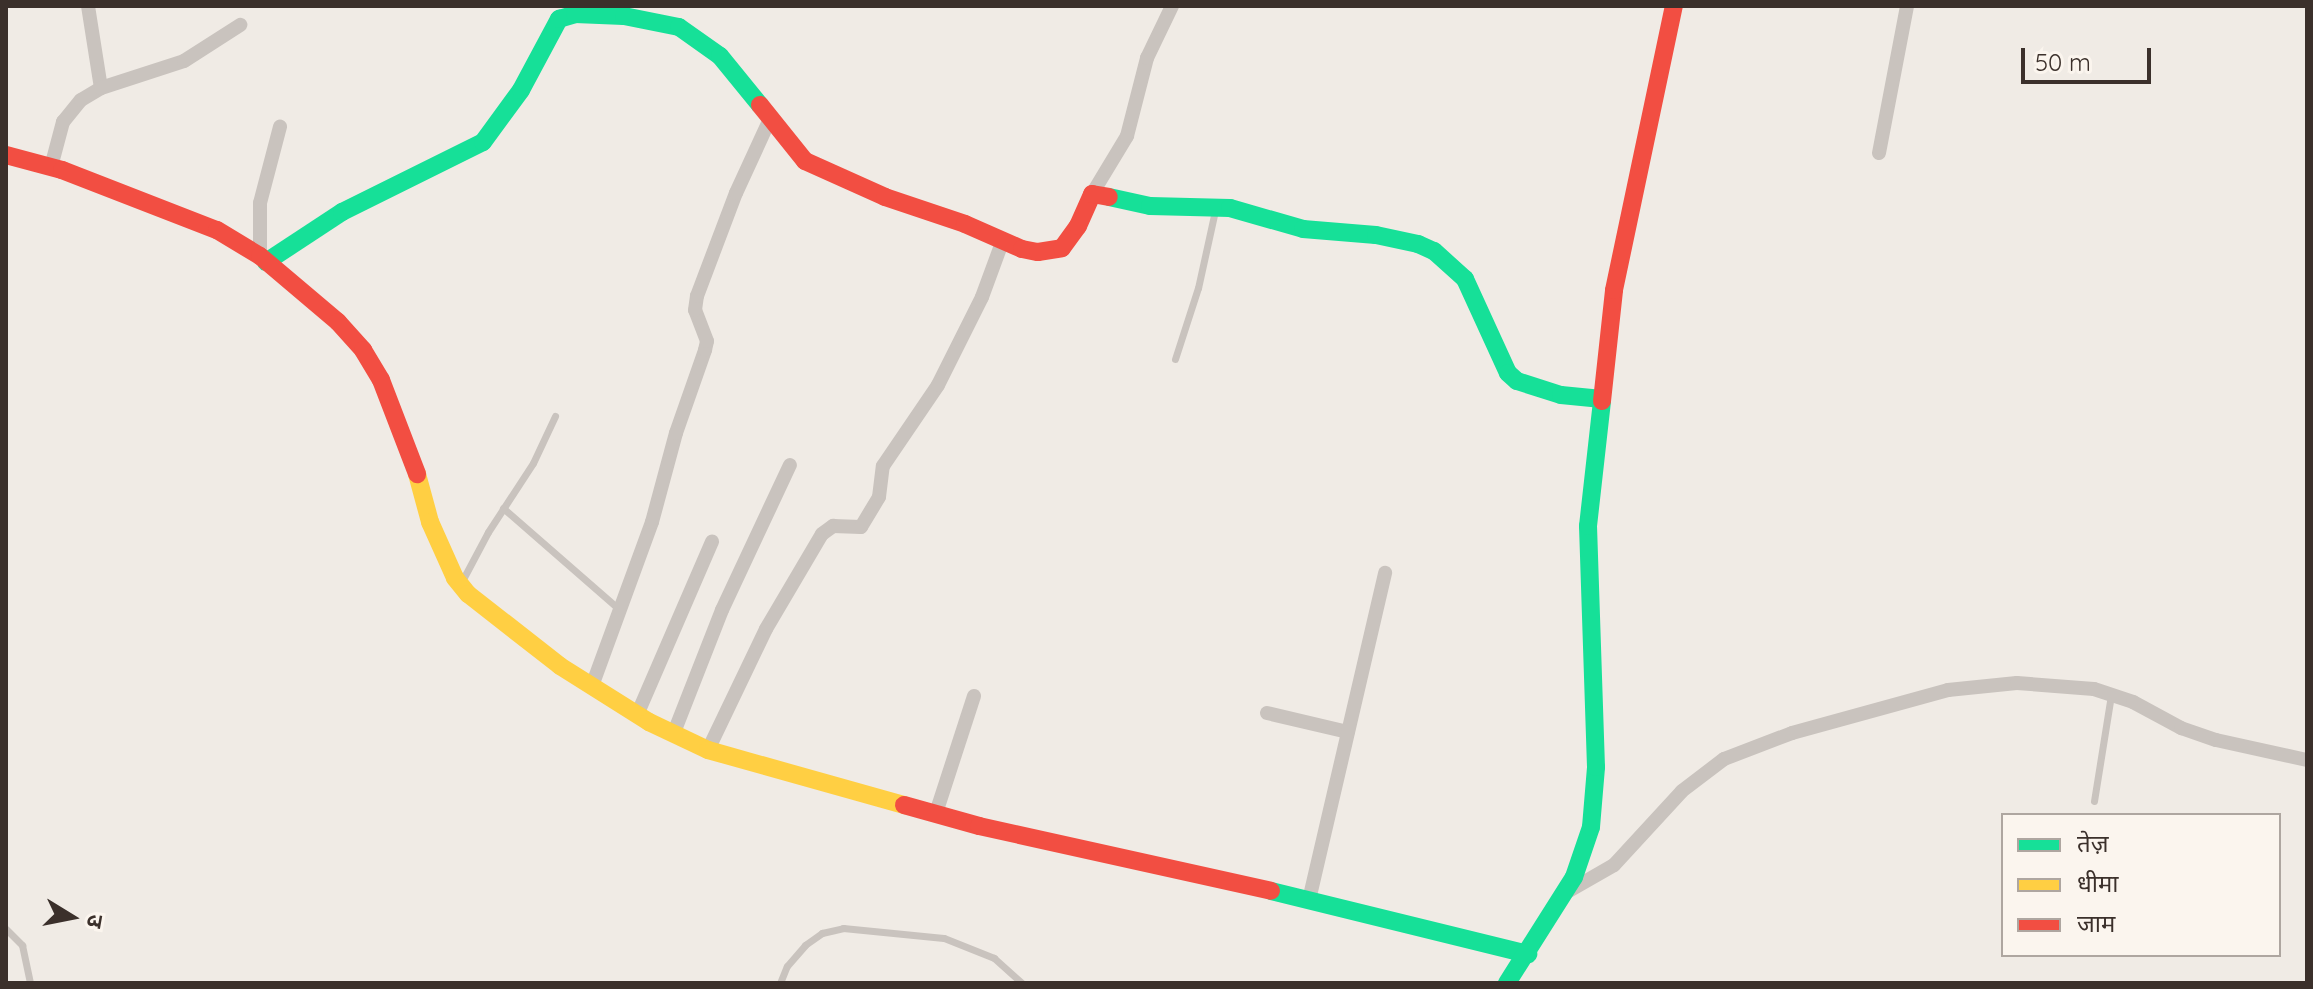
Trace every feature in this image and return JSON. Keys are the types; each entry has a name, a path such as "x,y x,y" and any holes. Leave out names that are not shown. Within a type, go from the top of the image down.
{"street":[{"path":"88,6 101,88"},
{"path":"263,259 342,212 483,142 521,90 551,30 566,15 624,16 679,27 720,56 805,161 885,197 1038,252 1062,248 1078,226 1092,194 1127,136 1147,58 1172,6"},
{"path":"1507,983 1574,877 1591,827 1596,797 1588,526 1614,290 1674,6"},
{"path":"1879,153 1907,6"},
{"path":"51,167 63,122 70,110 101,88 184,61 240,25"},
{"path":"592,686 705,350 707,341 695,310 697,296 736,193 771,117"},
{"path":"263,259 260,203 280,127"},
{"path":"6,155 51,167 191,218 263,259 349,333 375,370 395,411 430,522 460,585 491,615 592,686 673,735 708,750 936,813 1127,861 1309,900 1528,954"},
{"path":"1092,194 1150,206 1216,206 1250,211 1303,229 1401,239 1434,251 1465,279 1503,364 1517,381 1561,395 1602,399"},
{"path":"708,750 766,629 822,534 833,526 861,527 879,497 883,466 938,385 982,297 1003,240"},
{"path":"673,735 722,610 790,465"},
{"path":"637,715 712,542"},
{"path":"1309,900 1385,573"},
{"path":"1564,893 1614,865 1700,775 1755,745 1884,706 1980,685 2052,685 2111,695 2133,702 2181,728 2216,740 2307,760"},
{"path":"936,813 974,696"},
{"path":"1267,713 1348,732"}],"lane":[{"path":"1175,359 1205,263 1216,206"},
{"path":"460,585 503,508 533,463 555,416"},
{"path":"503,508 620,610"},
{"path":"2094,801 2111,695"},
{"path":"780,983 787,966 805,945 822,933 843,928 944,938 994,958 1022,983"},
{"path":"6,929 20,941 30,983"}],"traffic: fast":[{"path":"266,262 342,212 483,142 521,90 559,19 575,14 624,16 679,27 720,56 760,105"},
{"path":"1109,197 1150,206 1230,208 1303,229 1376,235 1418,244 1434,251 1465,279 1508,373 1517,381 1561,395 1602,399"},
{"path":"1507,983 1574,877 1591,827 1596,767 1588,526 1602,401"},
{"path":"1271,891 1528,954"}],"traffic: slow":[{"path":"417,474 430,522 455,578 468,594 560,666 649,722 708,750 904,805"}],"traffic: jam":[{"path":"1602,401 1614,290 1674,6"},
{"path":"760,105 805,161 885,197 965,224 1022,249 1038,252 1062,248 1078,226 1092,194 1109,197"},
{"path":"6,155 62,170 217,230 260,256 338,322 363,350 381,380 417,474"},
{"path":"904,805 979,826 1271,891"}]}
